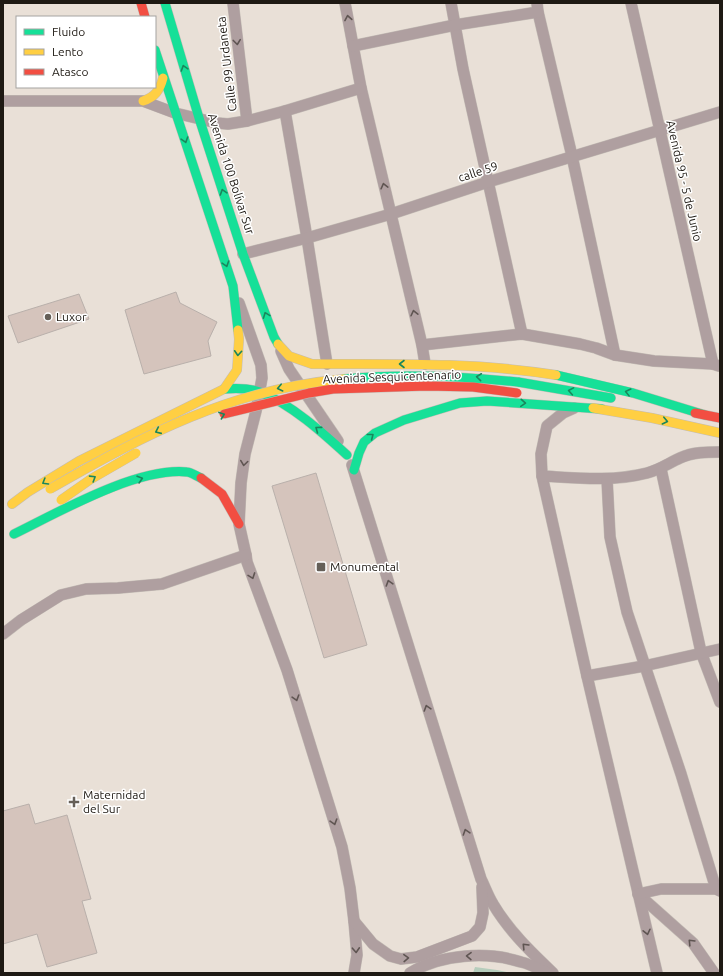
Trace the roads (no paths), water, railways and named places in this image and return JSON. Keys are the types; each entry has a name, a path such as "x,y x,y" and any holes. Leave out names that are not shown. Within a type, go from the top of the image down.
{"main road":[{"path":"141,3 145,16"},
{"name":"Avenida 100 Bolívar Sur","path":"165,3 199,118 243,254 280,351"},
{"path":"156,54 233,286 239,339 237,370 224,389"},
{"path":"143,101 155,95 161,86 163,78"},
{"path":"280,351 294,360 312,364 450,364 543,373 655,398 706,415"},
{"name":"Avenida Sesquicentenario","path":"3,509 50,489 104,458 179,422 218,406 261,392 329,379 426,374 476,376 518,382 720,418"},
{"name":"Avenida Sesquicentenario","path":"216,418 263,404 333,389 442,386 473,387 517,393 652,418 720,433"},
{"path":"12,504 28,492 78,462 224,389 241,388 260,392 283,404 316,428 348,455"},
{"path":"354,470 364,442 375,433 404,420 460,404 487,401 602,409"},
{"path":"142,450 98,475 12,536 85,500 122,484 161,473 188,472 203,479 222,494 239,524"}],"street":[{"name":"Calle 99 Urdaneta","path":"233,3 247,121"},
{"path":"345,3 361,88 422,345 425,364"},
{"path":"451,3 463,69 522,334"},
{"name":"Avenida 95 - 5 de Junio","path":"631,3 659,130 717,365"},
{"path":"353,46 538,8 616,355"},
{"path":"3,101 143,101 175,113 217,123 228,124 247,121 285,111 361,88"},
{"path":"285,111 307,238 326,364"},
{"name":"calle 59","path":"243,254 307,238 391,214 488,182 720,112"},
{"path":"233,286 261,365 262,378 256,411 245,454 241,483 239,524 247,562 287,670 342,847 350,888 354,921 357,955 354,973"},
{"path":"422,345 522,334 591,346 616,355 654,362 717,365"},
{"path":"280,351 289,369 348,455 354,470 481,879 493,904 506,924 523,944 553,973"},
{"path":"574,408 563,413 547,426 541,454 542,476 587,676 657,973"},
{"path":"542,476 607,480 646,474 661,469 681,457 695,453 720,452"},
{"path":"661,469 701,652 720,702"},
{"path":"607,480 610,537 627,612 718,890 661,889 638,894"},
{"path":"3,634 20,620 61,595 86,589 162,584 246,555"},
{"path":"587,676 644,666 701,652 720,649"},
{"path":"354,921 373,944 390,956 402,959 417,957 472,936 480,927 483,913 481,879"},
{"path":"638,894 693,943 714,973"},
{"path":"410,973 418,968 462,956 494,956 521,962 547,973"}],"place":[{"name":"Luxor","path":"48,317"},
{"name":"Monumental","path":"321,567"},
{"name":"Maternidad del Sur","path":"74,802"}]}
